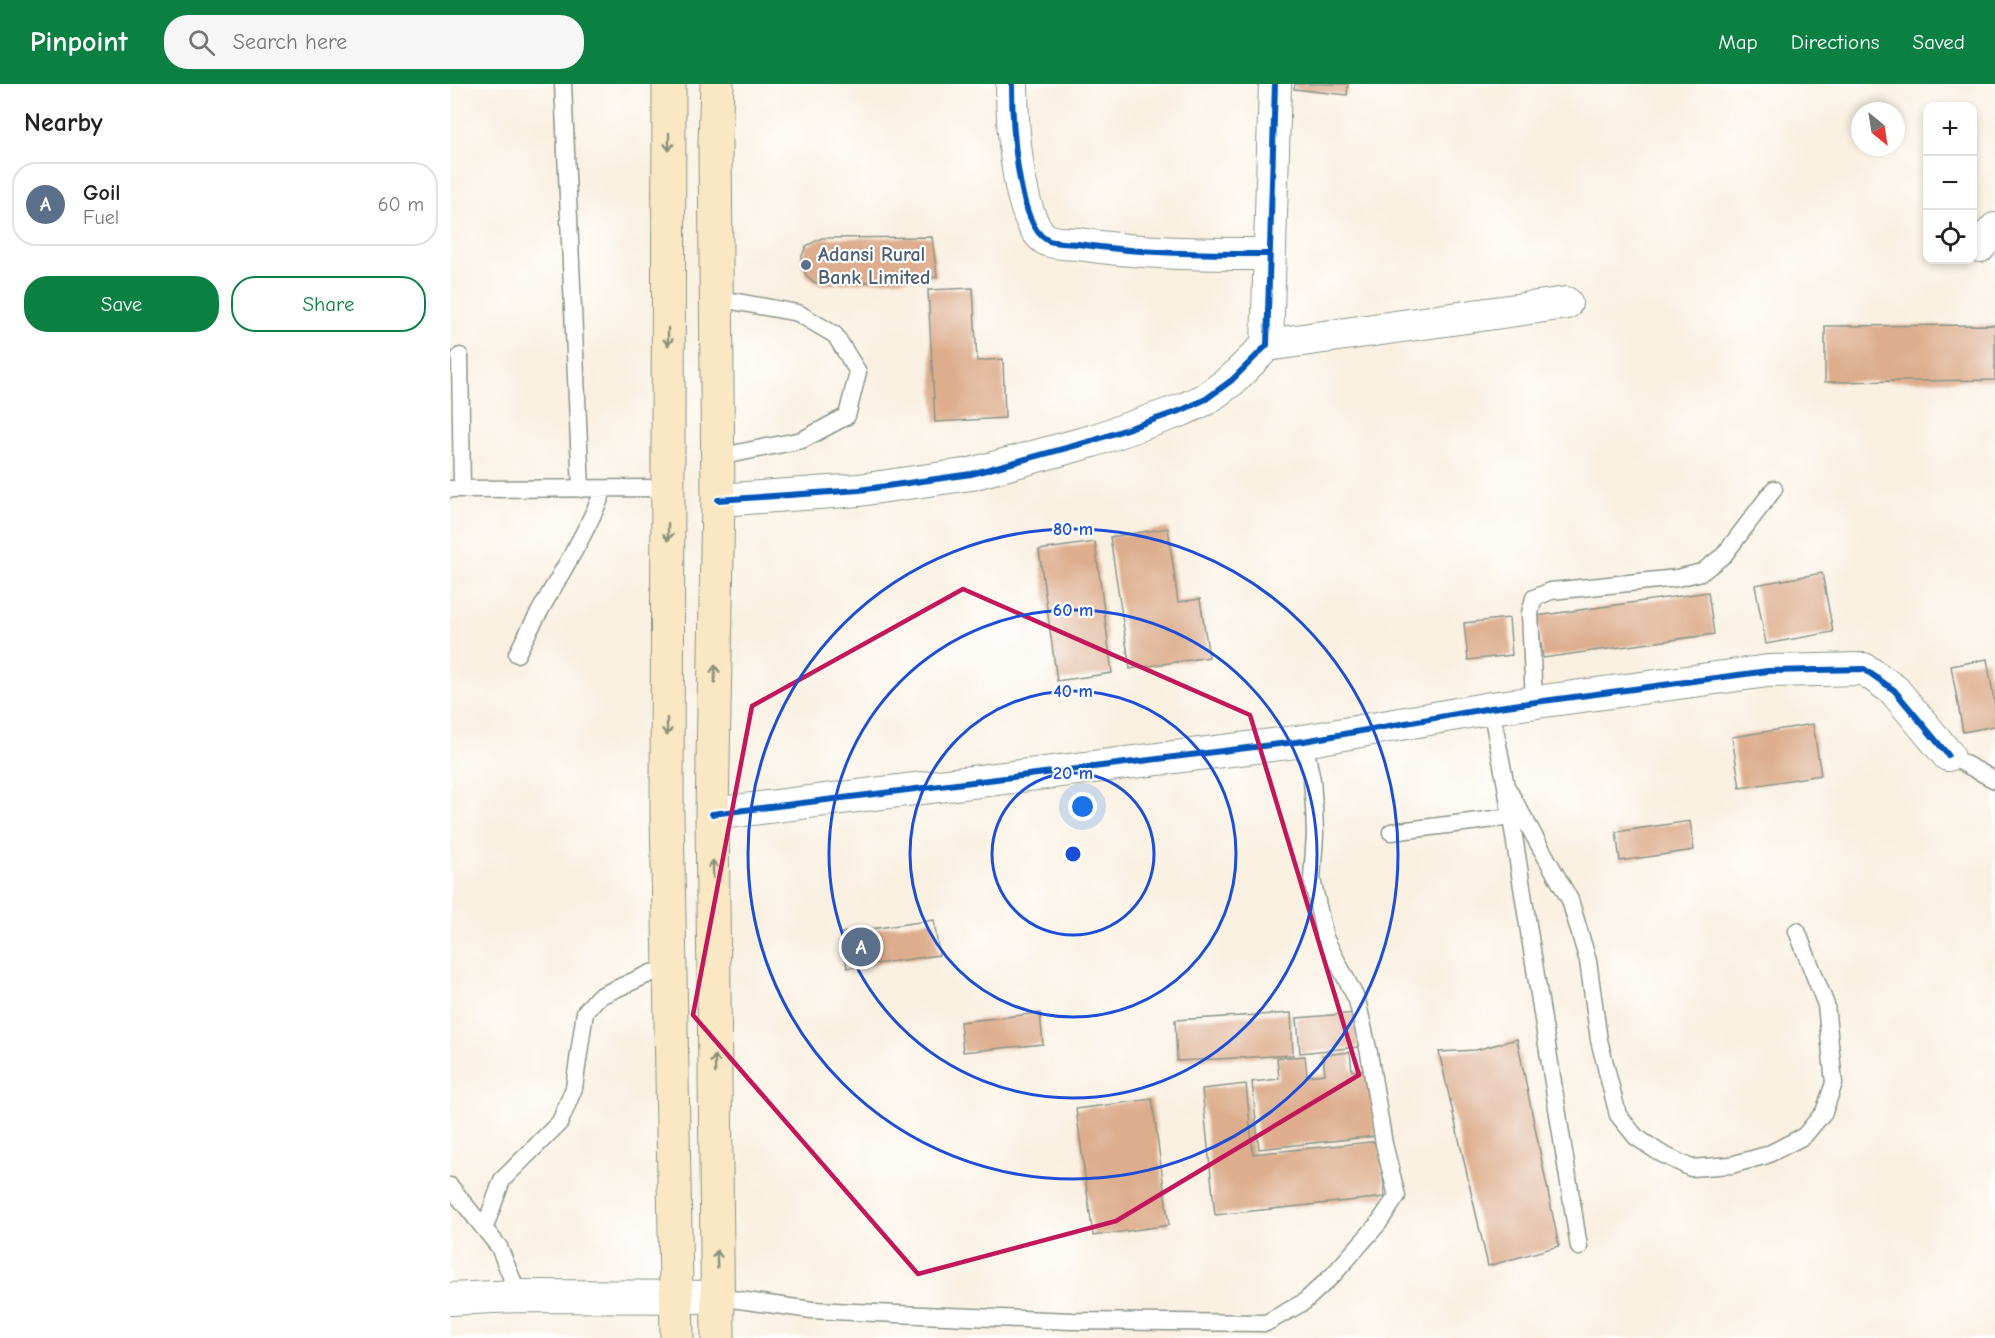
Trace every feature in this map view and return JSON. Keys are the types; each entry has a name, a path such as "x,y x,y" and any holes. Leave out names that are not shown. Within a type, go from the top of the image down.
{"main road":[{"path":"669,84 667,814 677,1338"},
{"path":"717,84 718,500 712,814 718,1338"}],"street":[{"path":"1012,84 1011,123 1022,186 1031,223 1047,240 1158,252 1269,254"},
{"path":"1267,345 1275,84"},
{"path":"718,500 860,490 971,474 1092,441 1182,410 1206,399 1232,380 1267,345 1566,303"},
{"path":"712,814 1304,741 1491,708 1768,671 1864,669 1894,690 1948,755"},
{"path":"450,1299 519,1296 717,1297"}],"lane":[{"path":"562,84 581,489"},
{"path":"716,298 798,313 835,335 858,372 847,416 802,440 717,457"},
{"path":"460,356 456,489 668,488"},
{"path":"517,654 535,616 592,519 604,489"},
{"path":"1534,702 1530,613 1534,598 1551,591 1677,578 1702,572 1724,555 1774,489"},
{"path":"1491,708 1506,786 1579,1247"},
{"path":"717,1297 812,1310 1152,1322 1266,1323 1304,1302 1361,1245 1397,1196 1384,1144 1370,1053 1357,1000 1326,938 1312,879 1315,835 1313,798 1304,741"},
{"path":"1948,755 1995,780"},
{"path":"1506,786 1570,900 1588,961 1599,1040 1618,1115 1636,1137 1660,1153 1691,1168 1731,1165 1767,1155 1804,1136 1824,1112 1834,1083 1826,1005 1797,931"},
{"path":"1391,832 1511,817"},
{"path":"485,1227 502,1180 560,1122 574,1088 585,1012 598,997 651,974 670,971"},
{"path":"450,1186 499,1247 519,1296"}],"highlighted area":[{"path":"963,589 1250,715 1359,1075 1116,1221 918,1274 693,1015 752,706"}],"building":[{"path":"1295,84 1348,84 1347,95 1294,89"},
{"path":"932,237 937,277 823,285 814,282 806,275 802,266 801,258 806,246 822,238"},
{"path":"973,288 977,361 1003,359 1005,418 935,422 928,290"},
{"path":"1995,325 1995,380 1825,382 1825,326"},
{"path":"1168,528 1178,602 1200,599 1209,657 1130,669 1110,537"},
{"path":"1095,542 1112,673 1057,681 1039,550"},
{"path":"1822,573 1833,632 1766,644 1755,585"},
{"path":"1708,592 1714,634 1543,658 1537,616"},
{"path":"1509,618 1512,655 1468,660 1464,623"},
{"path":"1987,659 1995,705 1995,726 1963,732 1951,666"},
{"path":"1813,724 1821,775 1740,788 1732,737"},
{"path":"1690,821 1694,850 1620,861 1616,832"},
{"path":"934,920 939,955 847,968 842,933"},
{"path":"1040,1013 1043,1044 963,1052 960,1022"},
{"path":"1291,1013 1293,1055 1177,1061 1175,1020"},
{"path":"1356,1013 1358,1047 1300,1053 1297,1018"},
{"path":"1517,1039 1559,1246 1488,1266 1439,1052 1476,1050"},
{"path":"1350,1052 1352,1071 1369,1069 1376,1136 1259,1149 1252,1082 1279,1079 1277,1058 1305,1056 1307,1076 1325,1074 1323,1055"},
{"path":"1246,1084 1253,1154 1380,1141 1385,1197 1215,1215 1202,1089"},
{"path":"1152,1099 1169,1225 1093,1236 1076,1109"}],"cycle path":[{"path":"1012,84 1015,143 1022,192 1028,213 1037,230 1047,240 1150,252 1269,254"},
{"path":"718,500 859,490 971,474 1092,441 1182,410 1206,399 1232,380 1267,345 1275,84"},
{"path":"712,814 1304,741 1491,708 1768,671 1864,669 1894,690 1948,755"}],"place":[{"name":"Adansi Rural Bank Limited","path":"806,265"},
{"name":"Goil","path":"861,947"}]}
